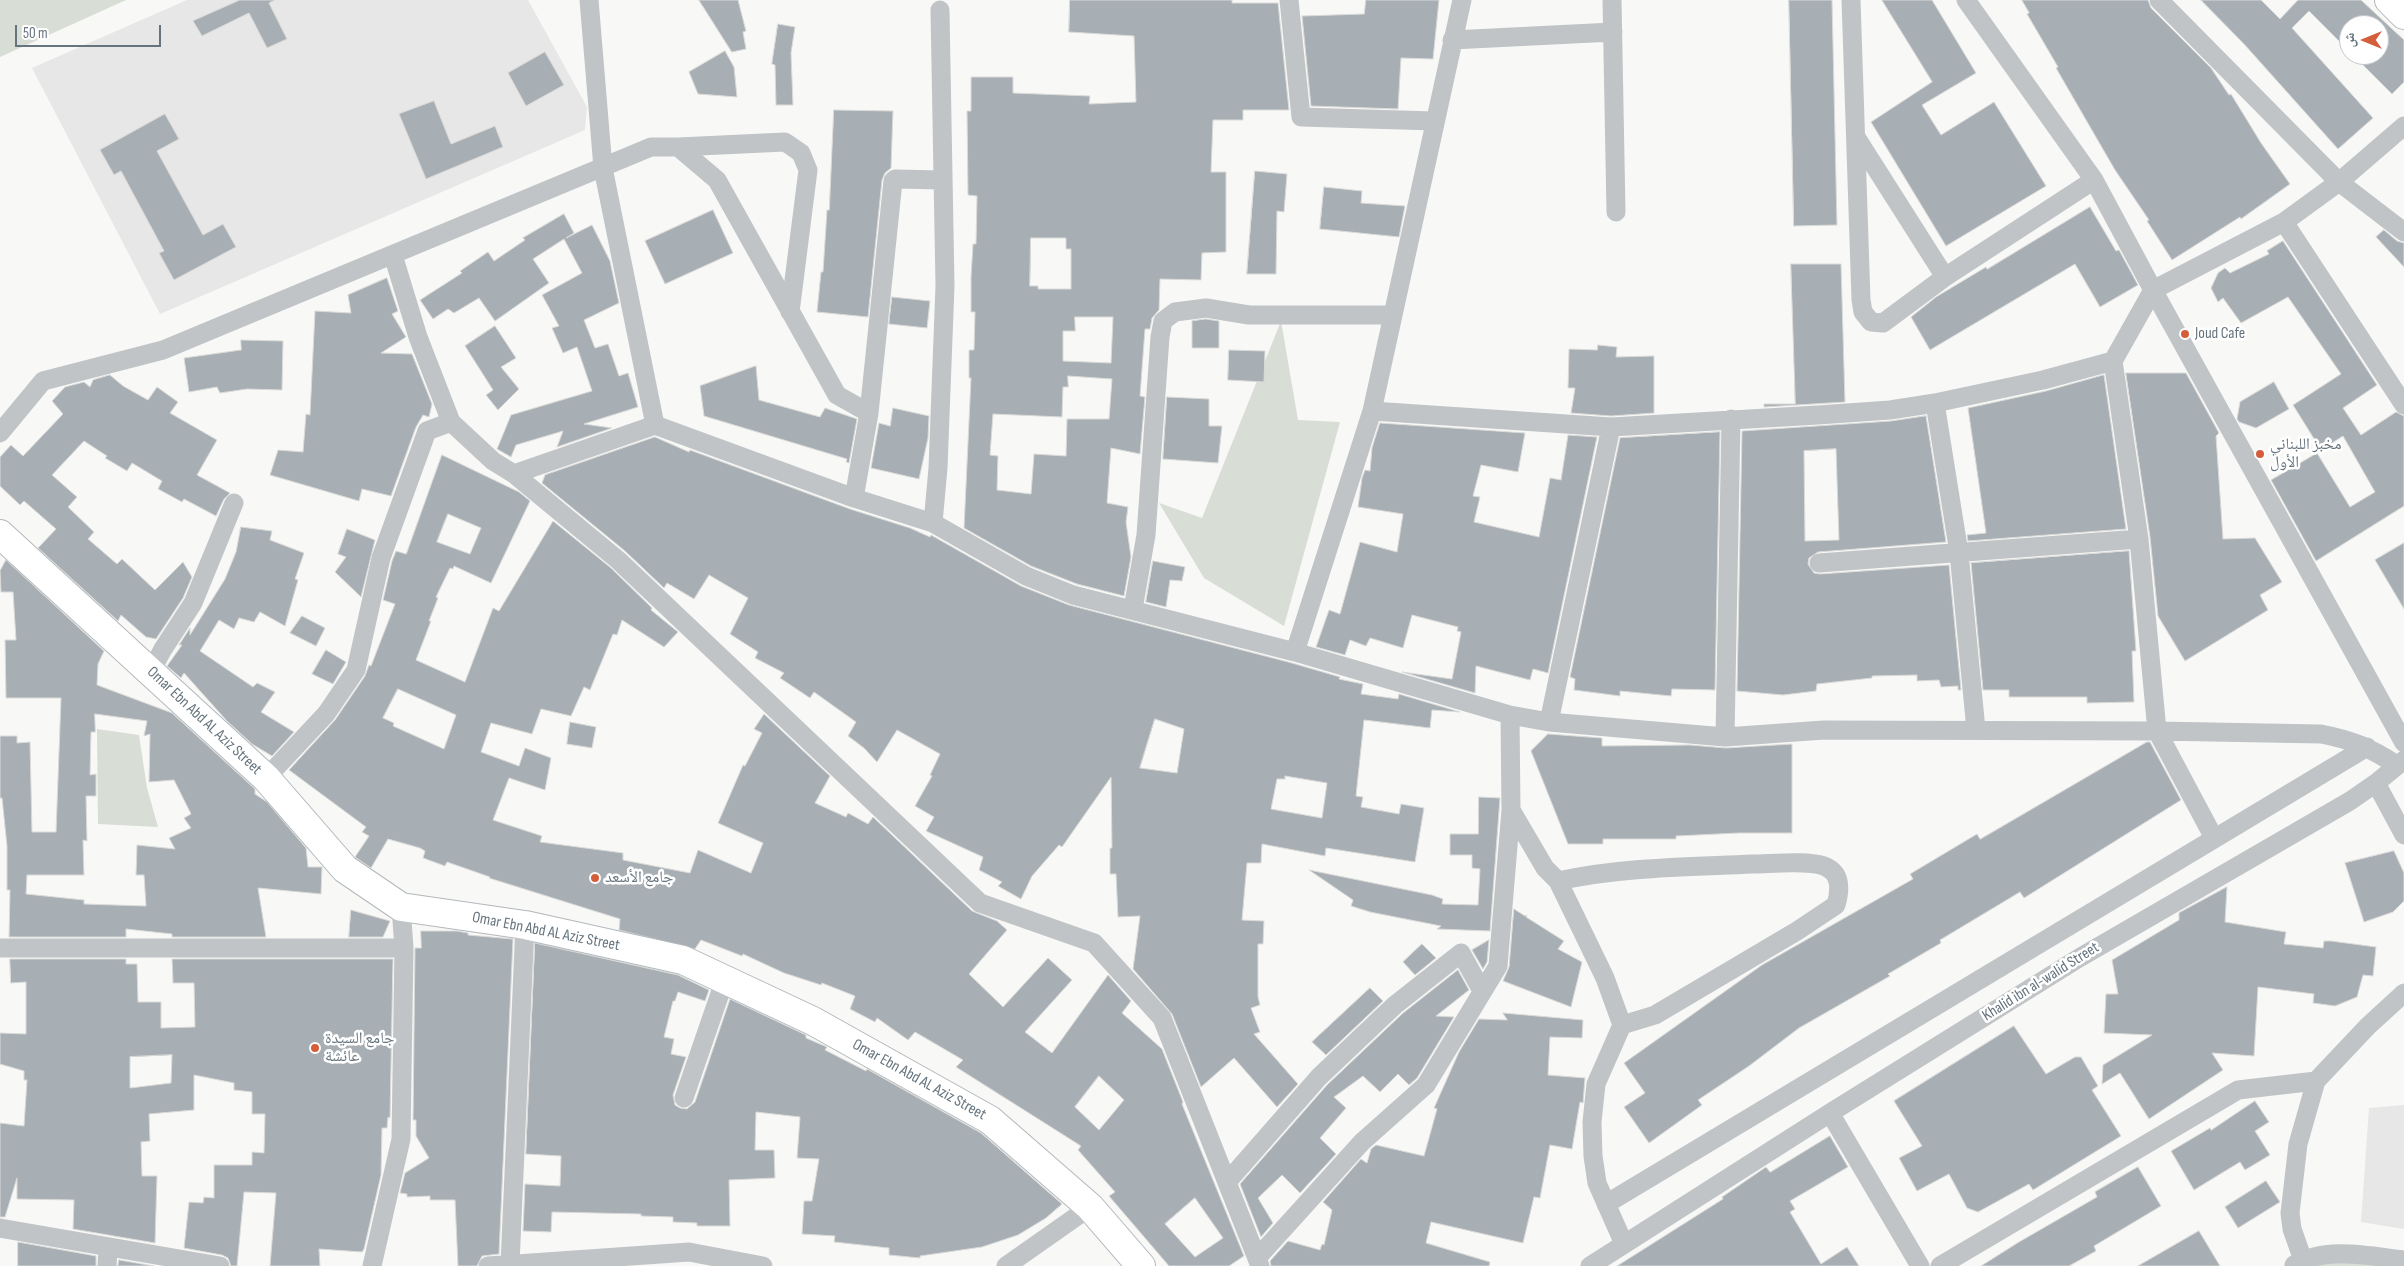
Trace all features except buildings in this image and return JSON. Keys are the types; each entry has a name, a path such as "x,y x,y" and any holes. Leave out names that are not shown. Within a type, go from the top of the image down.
{"street":[{"path":"589,0 603,168 655,425"},
{"path":"1288,0 1301,117 1434,121"},
{"path":"1295,652 1372,410 1462,0"},
{"path":"1612,0 1616,212"},
{"path":"1851,0 1863,312 1871,322 1883,324 1945,277 2094,180"},
{"path":"1966,0 2094,180 2404,743"},
{"path":"2159,0 2339,182 2404,232"},
{"path":"2389,0 2404,14"},
{"path":"932,523 938,468 945,286 940,10"},
{"path":"1452,40 1613,32"},
{"path":"2214,838 2157,731 2139,539 2113,361 2153,290 2284,222 2339,182 2404,126"},
{"path":"1856,136 1945,277"},
{"path":"0,433 43,381 163,350 651,147 785,142 801,152 808,170 790,312"},
{"path":"678,147 717,180 837,394 869,414"},
{"path":"854,498 869,414 893,181 895,179 942,180"},
{"path":"2284,222 2404,405"},
{"path":"392,255 418,336 452,422 493,461 514,474 618,560 980,903 1094,943 1162,1018 1259,1261 1362,1142 1426,1085 1498,966 1511,810 1510,715"},
{"path":"1133,609 1146,535 1160,336 1164,321 1175,312 1206,308 1249,315 1394,315"},
{"path":"1372,410 1611,427 1890,410 2043,380 2113,361"},
{"path":"1935,402 1959,553 1976,730"},
{"path":"1725,738 1731,419"},
{"path":"266,778 326,714 356,670 381,558 427,431 452,422"},
{"path":"514,474 655,425 854,498 932,523 1026,576 1073,595 1295,652 1510,715 1550,722 1725,738 1824,730 2157,731 2321,734 2367,746 2400,762"},
{"path":"1550,722 1611,427"},
{"path":"152,671 163,649 193,603 234,503"},
{"name":"Omar Ebn Abd AL Aziz Street","path":"0,534 152,671 266,778 345,869 401,907 525,926 683,960 813,1021 990,1120 1090,1207 1141,1266"},
{"path":"1819,562 2139,539"},
{"path":"1606,1204 2367,746"},
{"name":"Khalid ibn al-walid Street","path":"1590,1266 1830,1113 2079,958 2350,801 2376,783 2400,762"},
{"path":"2376,783 2404,835"},
{"path":"1511,810 1545,868 1558,881 1605,978 1622,1025 1596,1084 1593,1112 1593,1156 1597,1183 1624,1244"},
{"path":"1558,881 1581,876 1662,868 1790,863 1825,866 1838,879 1840,889 1836,905 1655,1016 1622,1025"},
{"path":"372,1266 401,1139 404,948 401,907"},
{"path":"510,1264 525,926"},
{"path":"0,948 404,948"},
{"path":"1228,1180 1319,1078 1395,1005 1461,953 1482,991"},
{"path":"684,1098 725,980"},
{"path":"2404,993 2368,1026 2316,1081 2298,1144 2290,1213 2299,1264 2348,1253 2404,1260"},
{"path":"1940,1266 2238,1090 2316,1081"},
{"path":"1830,1113 1920,1266"},
{"path":"1006,1266 1090,1207"},
{"path":"0,1228 108,1257 220,1266"},
{"path":"488,1266 689,1252 763,1266"}],"shaded area":[{"path":"0,0 126,0 0,57"},
{"path":"187,0 528,0 587,107 585,130 160,314 32,68"},
{"path":"1281,321 1298,420 1340,422 1284,626 1204,578 1159,503 1202,518"},
{"path":"97,729 139,735 147,788 158,827 98,824"},
{"path":"2404,1105 2404,1229 2361,1222 2369,1108"},
{"path":"2344,1256 2404,1266 2317,1266"}],"place":[{"name":"Joud Cafe","path":"2185,334"},
{"name":"مخبز اللبناني الأول","path":"2260,454"},
{"name":"جامع الأسعد","path":"595,878"},
{"name":"جامع السيدة عائشة","path":"315,1048"}]}
